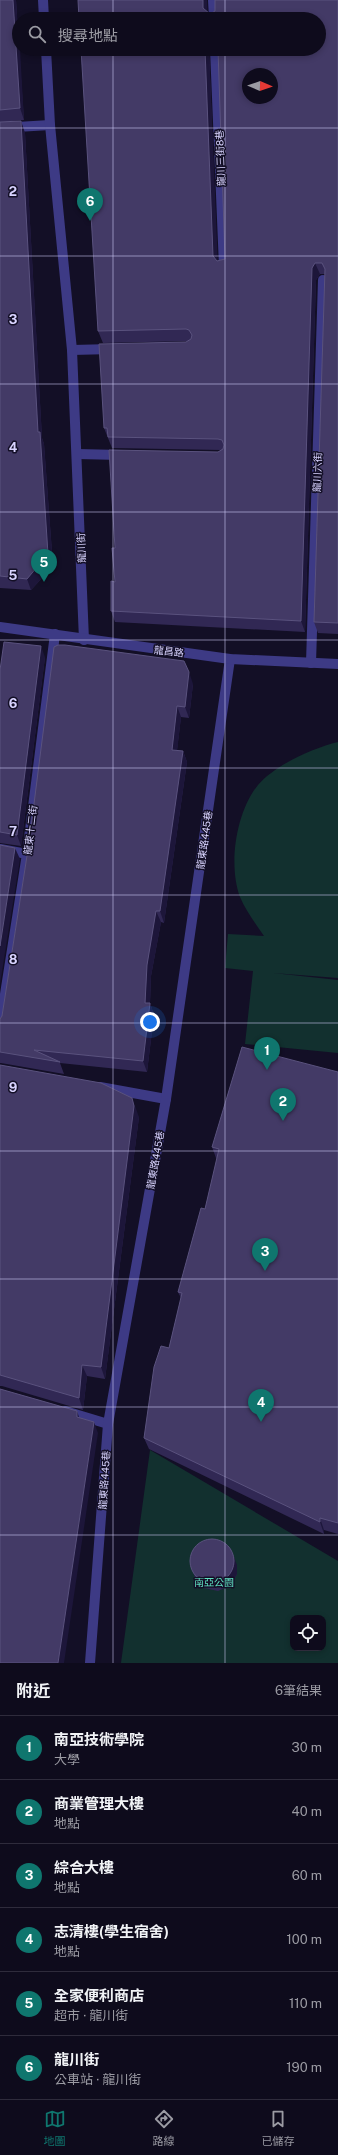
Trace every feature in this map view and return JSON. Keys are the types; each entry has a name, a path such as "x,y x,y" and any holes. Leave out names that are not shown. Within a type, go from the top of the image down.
{"street":[{"path":"43,0 44,12"},
{"path":"213,0 214,12"},
{"name":"龍川街","path":"46,56 50,125 72,350 84,640"},
{"name":"龍川三街8巷","path":"215,56 224,267"},
{"path":"0,128 50,125"},
{"name":"龍川六街","path":"311,663 323,280"},
{"path":"72,350 119,349"},
{"path":"77,454 131,455"},
{"name":"龍昌路","path":"0,628 55,634 84,640 230,659 262,659 338,664"},
{"name":"龍東十二街","path":"0,1026 27,854 55,634"},
{"name":"龍東路445巷","path":"90,1663 108,1424 166,1099 230,659"},
{"path":"0,849 27,854"},
{"path":"90,1085 166,1099"},
{"path":"58,1409 108,1424"}],"green space":[{"path":"338,742 338,978 273,973 338,980 338,1053 245,1044 253,971 225,968 228,934 264,936 245,907 236,884 235,855 239,824 250,796 265,778 295,758 317,748"},
{"name":"南亞公園","path":"150,1450 338,1561 338,1663 121,1663"}],"building":[{"path":"0,0 13,0 12,56 17,56 20,108 0,110"},
{"path":"78,0 203,0 203,8 208,12 79,12"},
{"path":"215,0 338,0 338,623 314,622 325,269 322,263 315,263 312,268 301,621 111,611 111,581 115,582 112,548 115,548 109,450 218,452 223,449 224,445 222,440 218,439 108,437 107,428 104,428 99,344 186,342 191,339 192,335 189,330 186,329 98,331 81,56 205,56 213,256 217,261 225,259 218,56 326,56 326,12 213,12 215,11"},
{"path":"21,121 38,432 40,432 48,554 27,579 0,576 0,122"},
{"path":"4,642 41,646 17,835 0,832 0,670"},
{"path":"58,645 184,661 189,672 185,707 177,706 172,750 183,751 160,911 156,911 147,965 145,1003 150,1003 143,1061 34,1050 60,1062 0,1052 0,1019 2,1016 29,843 54,647"},
{"path":"0,845 15,848 0,946"},
{"path":"242,1047 338,1072 338,1523 320,1518 320,1522 144,1438 154,1367 161,1346 169,1348 182,1293 178,1292 201,1208 205,1209 219,1149 212,1147"},
{"path":"0,1065 101,1083 132,1098 134,1106 101,1367 82,1365 79,1398 0,1375"},
{"path":"0,1389 77,1411 77,1417 94,1422 58,1663 0,1663"},
{"path":"212,1539 224,1543 230,1549 234,1561 230,1573 224,1579 212,1583 200,1579 194,1573 190,1561 194,1549 200,1543"}],"place":[{"name":"龍川街","path":"90,221"},
{"name":"全家便利商店","path":"44,582"},
{"name":"南亞技術學院","path":"267,1070"},
{"name":"商業管理大樓","path":"283,1121"},
{"name":"綜合大樓","path":"265,1271"},
{"name":"志清樓(學生宿舍)","path":"261,1422"}]}
